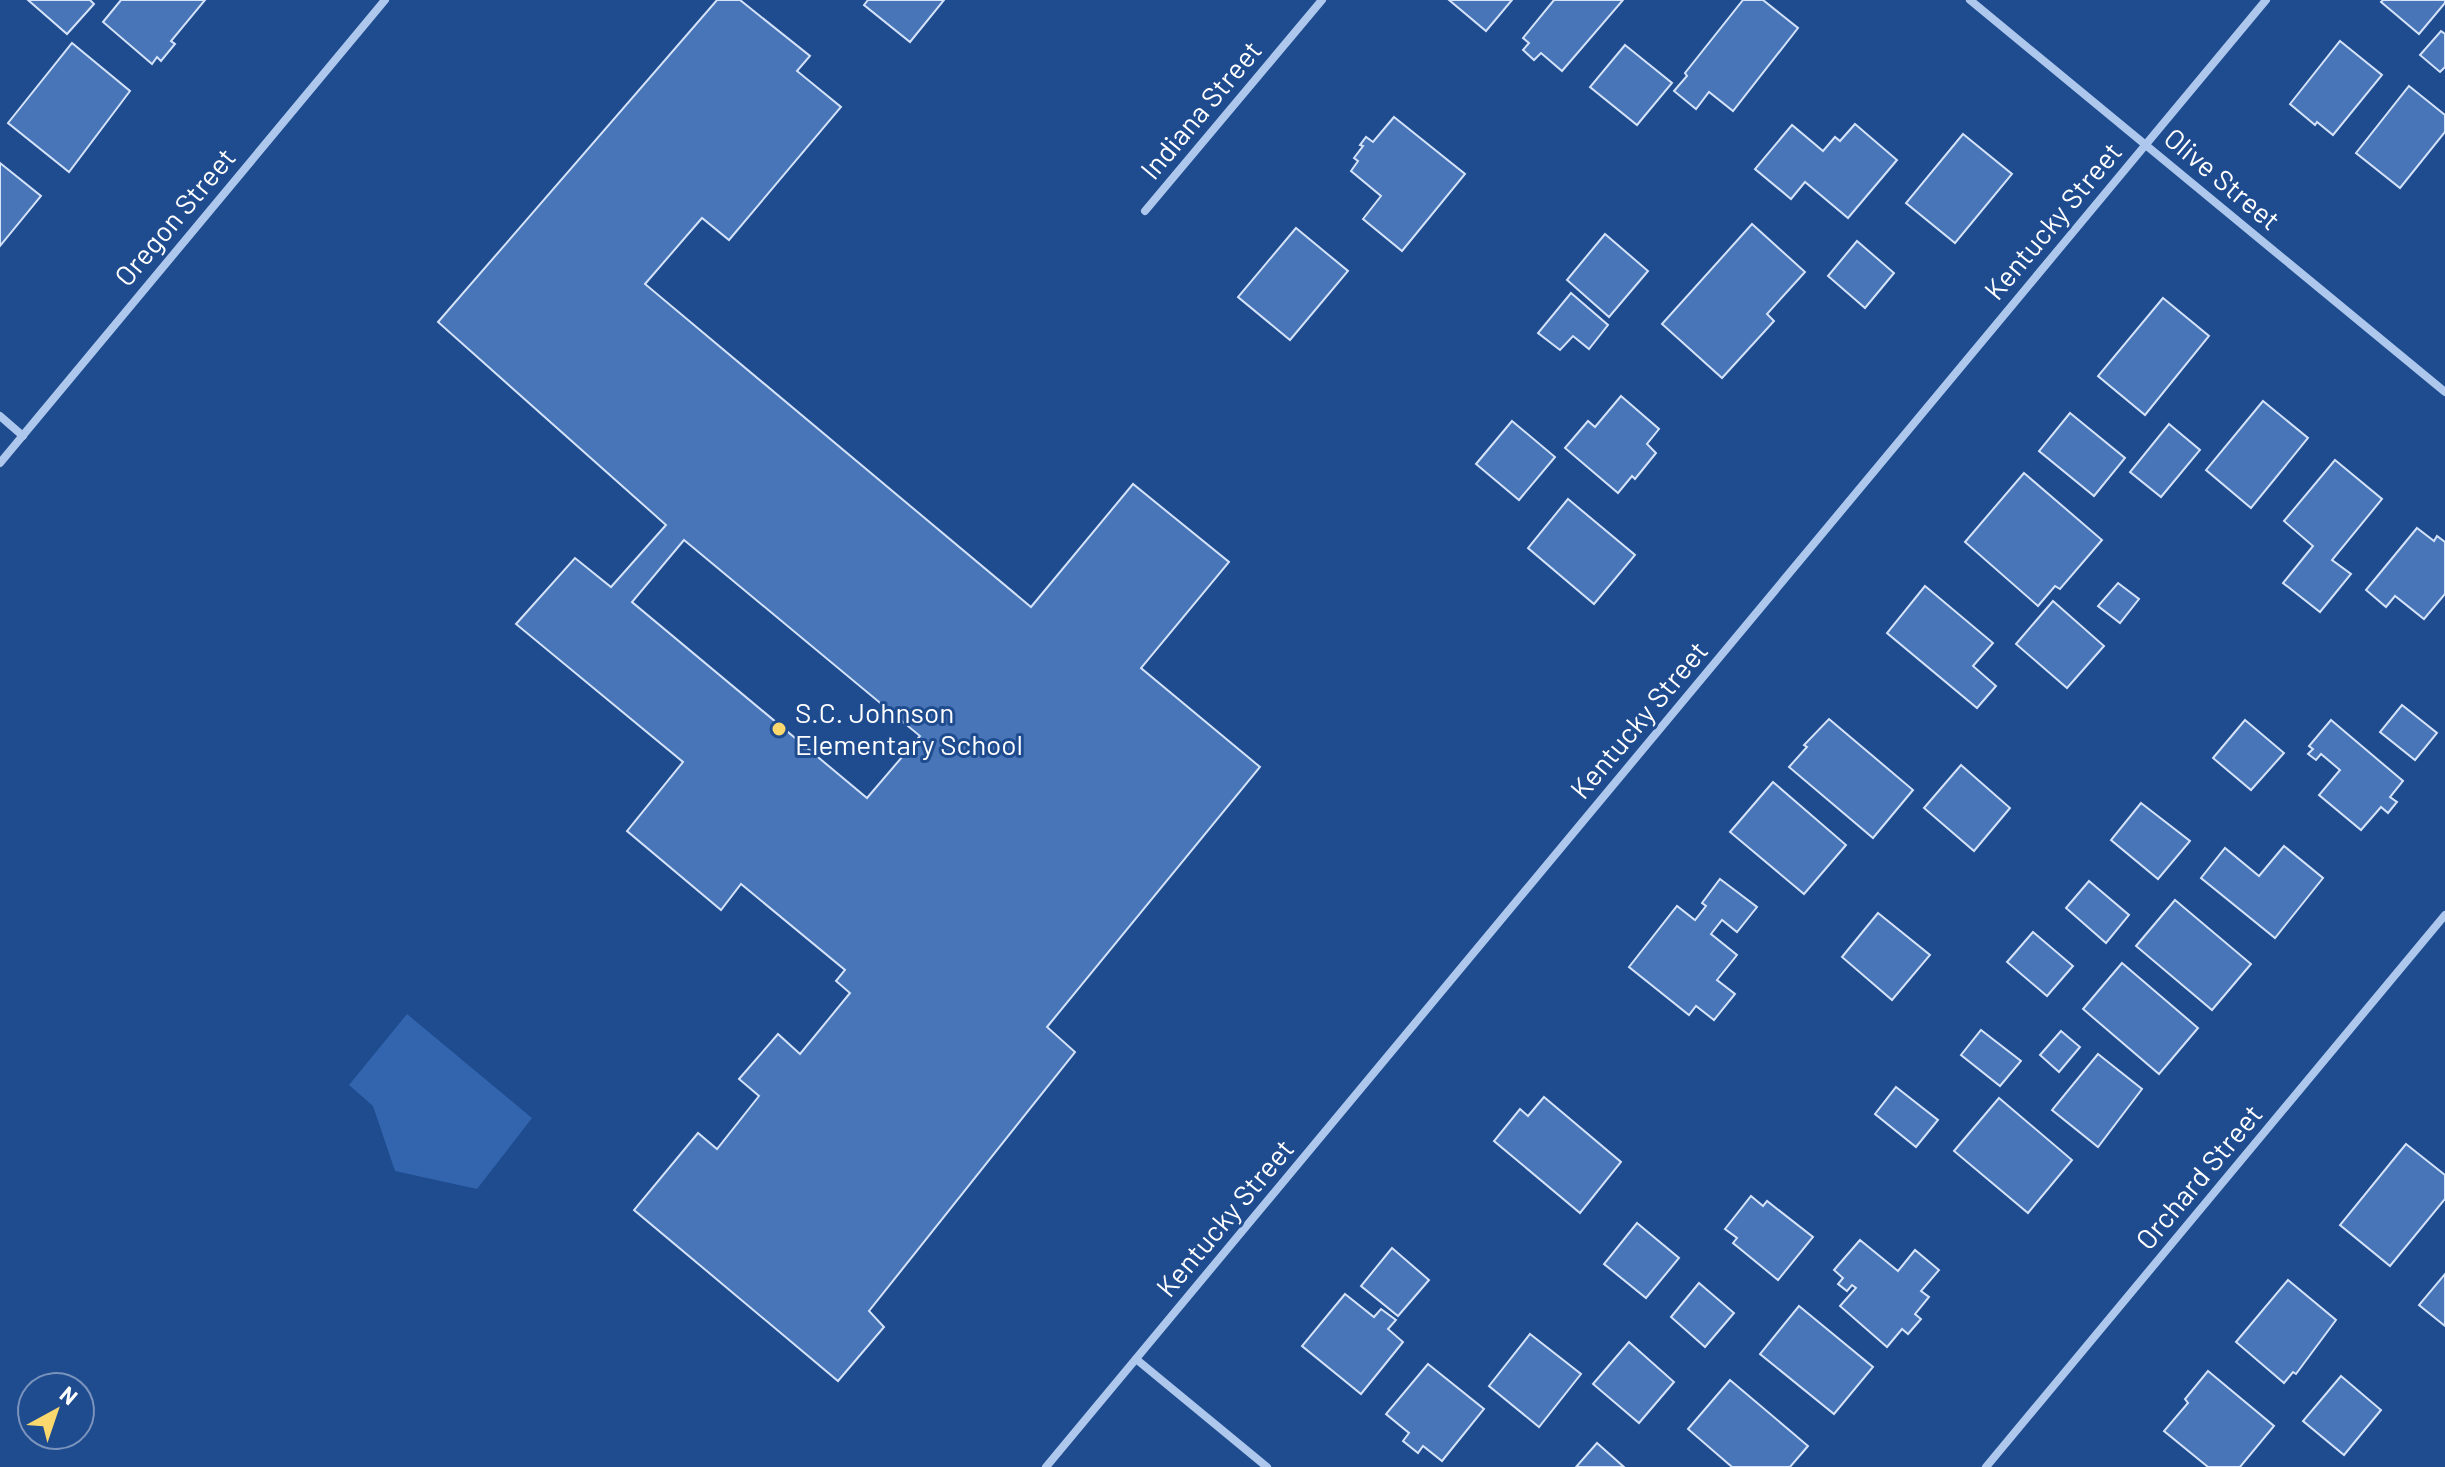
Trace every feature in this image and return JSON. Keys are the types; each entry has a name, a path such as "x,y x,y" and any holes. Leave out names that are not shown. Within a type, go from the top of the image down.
{"street":[{"name":"Oregon Street","path":"0,463 385,0"},
{"name":"Indiana Street","path":"1145,211 1322,0"},
{"name":"Olive Street","path":"1970,0 2445,392"},
{"name":"Kentucky Street","path":"1046,1467 2266,0"},
{"path":"0,416 23,436"},
{"name":"Orchard Street","path":"1986,1467 2445,915"},
{"path":"1136,1359 1267,1467"}],"shaded area":[{"path":"407,1014 532,1118 477,1189 395,1171 373,1106 349,1085"}],"building":[{"path":"28,0 90,0 94,4 67,34"},
{"path":"121,0 205,0 171,41 175,44 161,61 157,57 152,64 103,22"},
{"name":"S.C. Johnson Elementary School","path":"717,0 740,0 810,56 797,71 841,107 729,240 702,218 645,284 1031,607 1133,484 1229,562 1141,668 1260,767 1047,1027 1075,1052 869,1311 884,1327 838,1381 634,1210 698,1133 717,1149 759,1096 739,1079 778,1034 800,1054 850,993 836,981 845,970 741,884 721,910 627,831 683,762 516,624 575,558 611,587 666,525 438,322","holes":["684,540 920,736 867,798 632,602"]},
{"path":"868,0 944,0 910,42 864,5"},
{"path":"1449,0 1512,0 1486,31"},
{"path":"1554,0 1623,0 1562,71 1541,53 1534,60 1523,50 1529,43 1523,38"},
{"path":"1743,0 1763,0 1798,28 1733,111 1709,92 1696,109 1674,91"},
{"path":"2445,0 2445,3 2419,34 2381,2"},
{"path":"2441,31 2445,34 2445,67 2440,72 2420,55"},
{"path":"2340,41 2382,75 2333,135 2317,122 2315,125 2290,104"},
{"path":"72,43 130,91 69,172 8,123"},
{"path":"1625,45 1672,83 1637,125 1590,87"},
{"path":"2409,86 2445,115 2445,132 2400,188 2356,153"},
{"path":"1394,117 1465,174 1402,251 1363,219 1381,196 1351,171 1358,161 1354,158 1366,137 1373,142"},
{"path":"1855,124 1897,160 1848,218 1805,182 1791,199 1755,169 1792,125 1823,151 1835,137 1840,141"},
{"path":"1963,134 2012,174 1955,243 1906,203"},
{"path":"0,163 41,196 0,246"},
{"path":"1752,224 1805,272 1767,314 1774,321 1722,378 1662,324"},
{"path":"1296,228 1348,271 1290,340 1238,297"},
{"path":"1605,234 1648,271 1609,317 1567,280"},
{"path":"1857,241 1894,273 1865,308 1828,276"},
{"path":"1571,293 1608,325 1589,349 1573,336 1560,350 1538,333"},
{"path":"2163,298 2209,336 2145,415 2098,376"},
{"path":"1621,396 1659,429 1647,444 1656,453 1635,479 1632,476 1618,493 1565,448 1588,421 1595,427"},
{"path":"2263,401 2308,438 2251,508 2206,470"},
{"path":"2070,413 2125,458 2094,496 2039,451"},
{"path":"1512,421 1555,457 1519,500 1476,464"},
{"path":"2169,424 2200,450 2161,497 2130,472"},
{"path":"2335,460 2382,499 2332,560 2351,574 2320,612 2283,583 2313,546 2284,521"},
{"path":"2024,473 2102,540 2060,589 2055,586 2038,606 1965,542"},
{"path":"1568,499 1635,555 1594,604 1528,548"},
{"path":"2417,528 2434,541 2437,536 2445,542 2445,594 2424,619 2395,596 2386,607 2366,590"},
{"path":"2118,583 2139,599 2120,623 2098,606"},
{"path":"1925,586 1993,643 1973,666 1996,686 1977,708 1887,633"},
{"path":"2053,601 2104,646 2067,688 2016,644"},
{"path":"2402,705 2437,733 2415,760 2380,732"},
{"path":"1829,719 1913,790 1873,838 1789,767 1807,747 1804,745"},
{"path":"2245,720 2284,753 2251,790 2213,758"},
{"path":"2331,720 2403,781 2390,797 2397,802 2388,813 2381,807 2361,830 2319,795 2340,770 2321,754 2316,760 2308,754 2313,749 2309,746"},
{"path":"1961,765 2010,808 1974,851 1924,808"},
{"path":"1773,782 1846,845 1804,894 1730,832"},
{"path":"2141,803 2190,841 2158,879 2111,840"},
{"path":"2284,846 2323,878 2275,938 2201,878 2225,848 2259,876"},
{"path":"1720,879 1757,907 1737,932 1722,920 1711,934 1737,955 1717,980 1735,994 1714,1020 1696,1006 1689,1015 1629,967 1677,906 1695,920 1706,906 1702,903"},
{"path":"2089,881 2129,915 2106,943 2066,908"},
{"path":"2175,900 2251,964 2212,1010 2136,946"},
{"path":"1878,913 1930,955 1892,1000 1842,957"},
{"path":"2033,932 2073,966 2047,996 2007,962"},
{"path":"2122,963 2198,1028 2159,1074 2083,1009"},
{"path":"1981,1030 2021,1061 2000,1086 1961,1055"},
{"path":"2061,1031 2080,1047 2059,1072 2040,1055"},
{"path":"2098,1054 2142,1089 2098,1147 2052,1110"},
{"path":"1896,1087 1938,1120 1916,1147 1875,1114"},
{"path":"1544,1097 1621,1162 1580,1213 1494,1141 1520,1109 1528,1116"},
{"path":"1999,1098 2072,1160 2028,1213 1954,1151"},
{"path":"2406,1144 2445,1175 2445,1199 2390,1266 2340,1225"},
{"path":"1751,1196 1763,1206 1767,1201 1813,1237 1778,1280 1733,1243 1737,1238 1725,1229"},
{"path":"1637,1223 1679,1258 1646,1298 1604,1264"},
{"path":"1860,1240 1898,1271 1915,1250 1939,1270 1921,1291 1929,1297 1915,1314 1921,1319 1908,1334 1902,1329 1887,1347 1840,1306 1856,1288 1852,1285 1847,1291 1838,1284 1843,1278 1834,1270"},
{"path":"1392,1248 1429,1280 1398,1316 1361,1286"},
{"path":"2445,1274 2445,1326 2419,1305"},
{"path":"2288,1280 2336,1320 2296,1374 2293,1372 2284,1383 2236,1342"},
{"path":"1699,1283 1734,1313 1705,1347 1671,1317"},
{"path":"1345,1294 1374,1317 1381,1309 1396,1320 1388,1329 1403,1342 1361,1394 1302,1346"},
{"path":"1799,1306 1873,1367 1834,1414 1760,1354"},
{"path":"1530,1334 1581,1374 1539,1427 1489,1386"},
{"path":"1629,1342 1674,1382 1639,1423 1593,1384"},
{"path":"1428,1364 1484,1409 1442,1461 1423,1446 1418,1453 1403,1441 1409,1433 1386,1414"},
{"path":"2208,1371 2274,1426 2240,1467 2208,1467 2164,1431 2188,1403 2185,1399"},
{"path":"2341,1376 2381,1410 2344,1455 2303,1421"},
{"path":"1730,1380 1808,1446 1790,1467 1732,1467 1688,1429"},
{"path":"1597,1443 1624,1467 1576,1467"}],"place":[{"name":"S.C. Johnson Elementary School","path":"779,729"}]}
